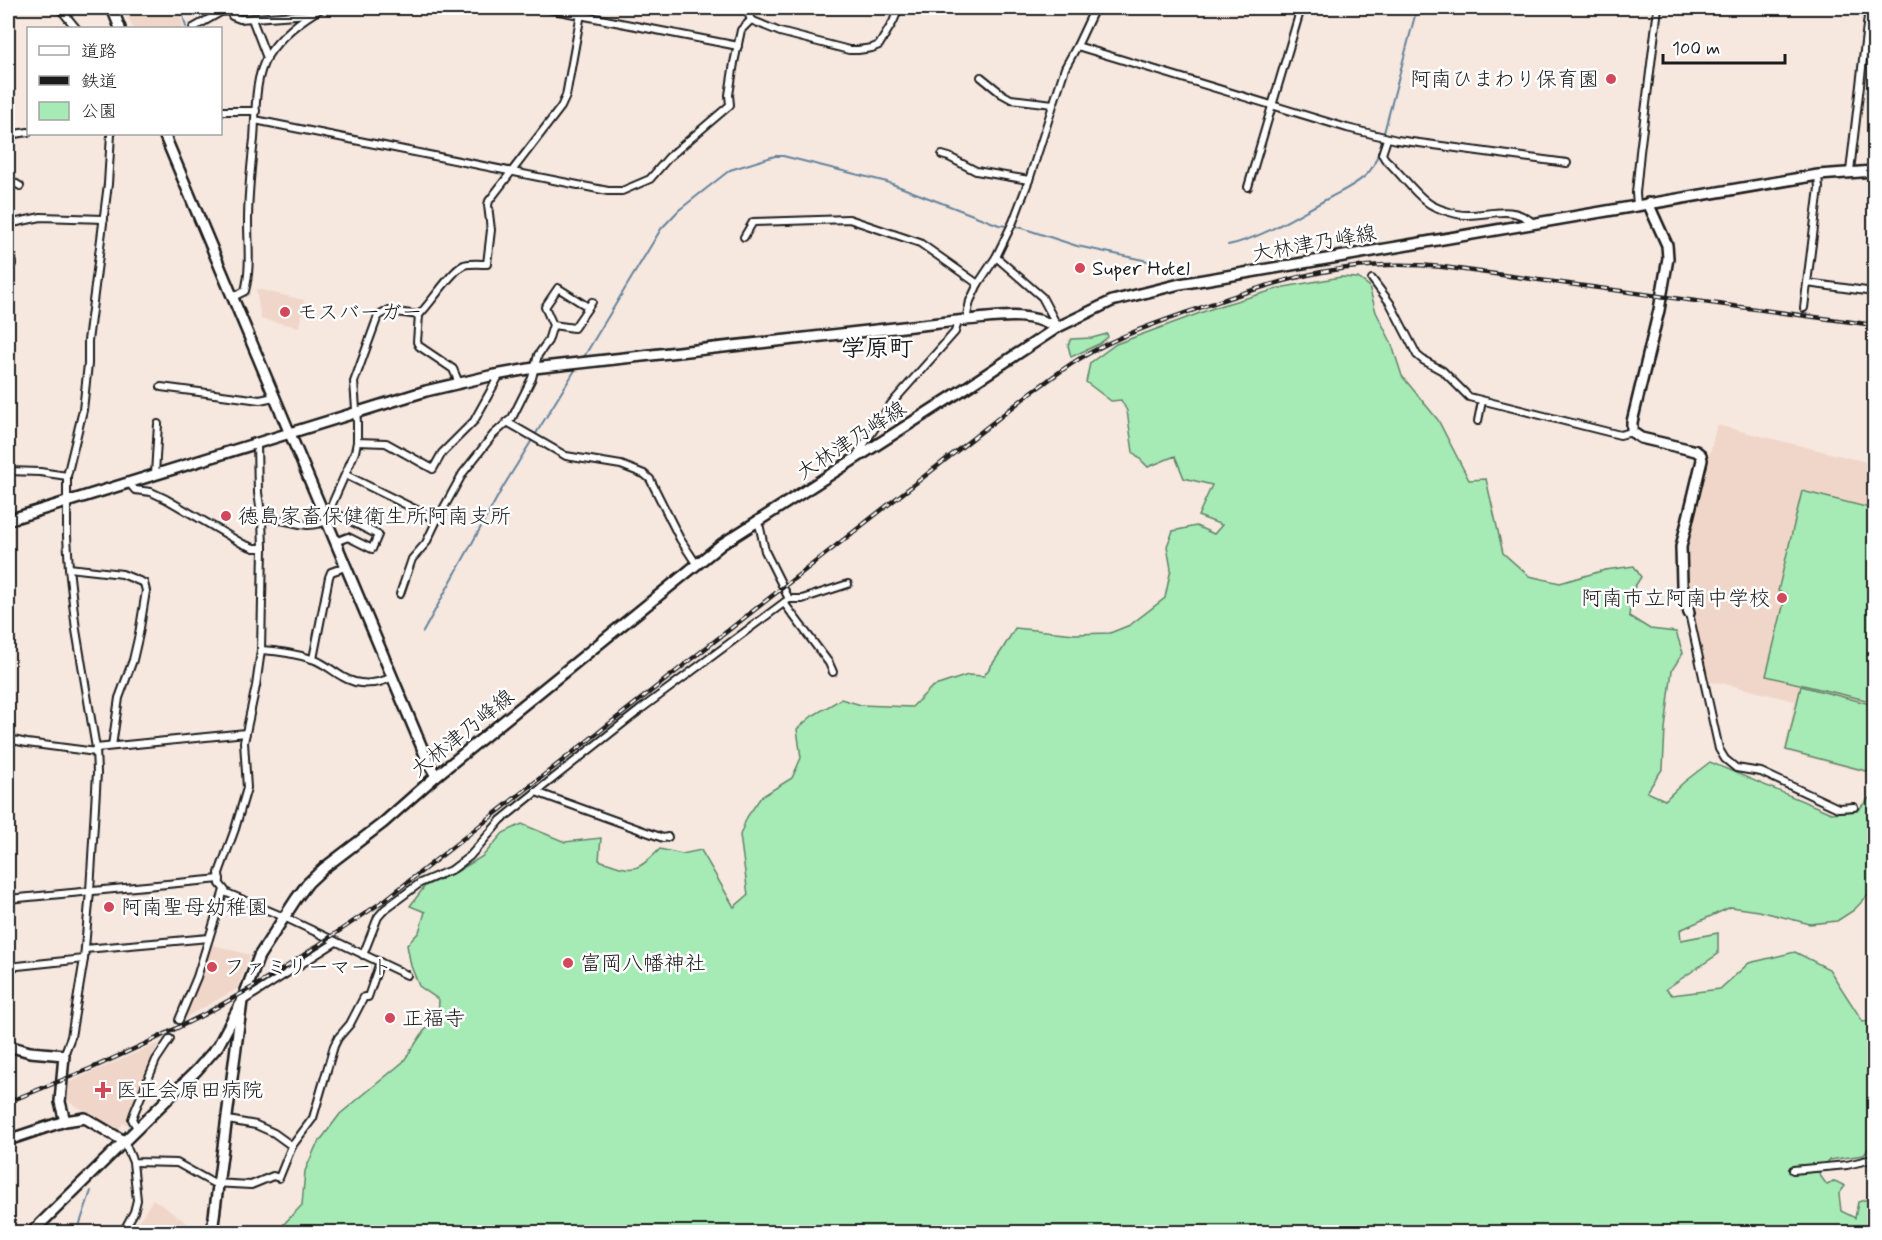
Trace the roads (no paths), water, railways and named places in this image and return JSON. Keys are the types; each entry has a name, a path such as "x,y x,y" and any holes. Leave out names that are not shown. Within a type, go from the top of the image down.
{"street":[{"path":"56,8 62,11 75,27"},
{"path":"112,8 120,27"},
{"path":"233,297 245,291 248,279 248,210 255,120 259,85 267,58 275,46 310,14 322,8"},
{"path":"544,8 581,11 738,46"},
{"path":"746,8 751,20 780,32 849,50 872,48 879,45 899,8"},
{"path":"1248,187 1301,8"},
{"path":"1637,205 1640,152 1658,8"},
{"path":"1851,171 1869,8"},
{"path":"195,27 229,9 232,16 240,19 310,14"},
{"path":"854,459 891,404 955,332 978,284 996,257 1013,222 1029,180 1065,68 1093,9"},
{"path":"459,383 453,369 419,346 417,342 419,315 461,266 488,264 491,230 489,201 561,107 566,96 581,11"},
{"path":"252,19 267,58"},
{"path":"255,120 510,173 608,191 622,190 650,178 669,157 730,105 729,95 741,30 751,20"},
{"path":"1077,46 1384,138 1567,163"},
{"path":"981,77 1011,99 1053,104"},
{"path":"222,111 256,111"},
{"path":"8,135 27,132"},
{"path":"65,1121 60,1102 64,1055 71,1037 84,959 97,773 96,750 76,630 69,568 67,476 83,410 88,341 108,184 111,135"},
{"path":"164,135 274,397 327,515 345,567 436,776"},
{"path":"1384,138 1382,154 1385,159 1428,204 1465,215 1490,212 1512,213 1526,216 1533,223"},
{"path":"942,155 949,156 976,171 1029,180"},
{"name":"大林津乃峰線","path":"212,1233 242,1001 259,956 308,884 324,868 383,823 436,776 722,544 1058,327 1112,301 1151,290 1818,175 1875,171"},
{"path":"1804,308 1819,188 1818,175"},
{"path":"8,179 20,186"},
{"path":"1632,432 1632,422 1659,310 1668,258 1667,245 1648,203"},
{"path":"8,224 41,217 104,219"},
{"path":"744,237 753,222 849,219 920,243 978,284"},
{"path":"8,237 12,264"},
{"path":"996,257 1042,297 1058,327"},
{"path":"1372,279 1390,303 1417,355 1443,371 1469,398 1620,435 1632,432 1641,438 1701,454 1681,547 1682,584 1719,749 1725,759 1736,768 1761,772 1838,808 1854,807"},
{"path":"1807,284 1875,292"},
{"path":"400,594 412,559 426,543 436,520 463,473 479,451 507,422 532,378 538,355 548,340 553,325 545,308 558,288 590,304 574,328 553,325"},
{"path":"262,519 273,518 310,526 327,515 346,475 357,442 354,382 378,316 388,312 419,315"},
{"path":"8,519 426,391 500,374 534,368 962,321 1022,316 1043,320 1058,327"},
{"path":"357,442 386,443 433,469 442,453 474,421 500,374"},
{"path":"161,387 260,400 274,397"},
{"path":"1478,421 1482,401"},
{"path":"507,422 566,456 612,462 644,474 650,479 680,539 697,565"},
{"path":"155,474 158,424"},
{"path":"257,443 258,493 263,548 261,650 246,734 244,756 247,790 219,873 219,879 227,893 407,975"},
{"path":"8,471 67,476"},
{"path":"346,475 436,520"},
{"path":"128,482 135,490 151,492 166,499 243,544 263,548"},
{"path":"327,515 378,535 372,549 348,537 335,542"},
{"path":"757,522 765,551 787,601 833,672"},
{"path":"313,659 329,577 331,572 345,567"},
{"path":"69,568 122,574 144,583 146,591 133,660 119,698 112,746"},
{"path":"363,955 378,917 385,909 420,883 453,869 470,856 501,820 651,702 787,601 802,599 848,584"},
{"path":"261,650 313,659 346,679 373,684 392,677"},
{"path":"8,739 96,750 112,746 246,734"},
{"path":"536,792 663,838 668,837"},
{"path":"8,899 219,879"},
{"path":"180,1020 197,977 224,890"},
{"path":"85,949 209,938"},
{"path":"32,1233 197,1070 218,1046 242,1001 336,942"},
{"path":"8,967 84,959"},
{"path":"133,1162 177,1163 209,1181 219,1183 251,1185 273,1176 279,1178 292,1146 313,1118 334,1046 350,1024 364,997 368,997 380,962"},
{"path":"137,1128 132,1119 134,1113 156,1060 170,1039"},
{"path":"8,1046 30,1052 64,1055"},
{"path":"8,1140 65,1121 85,1118 124,1141 133,1162 137,1200 134,1212 123,1233"},
{"path":"228,1120 256,1125 274,1133 292,1146"},
{"path":"1793,1170 1875,1161"}],"waterway":[{"path":"181,8 186,27"},
{"path":"1228,245 1255,237 1280,225 1350,187 1371,170 1381,144 1417,8"},
{"path":"582,360 661,229 679,210 730,170 775,156 783,156 887,182 999,225 1022,228 1077,246 1148,261"},
{"path":"423,632 503,487 577,367"},
{"path":"77,1232 91,1191"}],"railway":[{"path":"8,1102 92,1068 205,1014 274,975 385,900 1033,391 1079,359 1130,333 1238,295 1295,278 1351,267 1380,265 1443,267 1874,325"}],"place":[{"name":"阿南ひまわり保育園","path":"1611,79"},
{"name":"Super Hotel","path":"1080,268"},
{"name":"モスバーガー","path":"285,312"},
{"name":"徳島家畜保健衛生所阿南支所","path":"226,516"},
{"name":"阿南市立阿南中学校","path":"1782,598"},
{"name":"阿南聖母幼稚園","path":"109,907"},
{"name":"富岡八幡神社","path":"568,963"},
{"name":"ファミリーマート","path":"212,967"},
{"name":"正福寺","path":"390,1018"},
{"name":"医正会原田病院","path":"103,1090"}],"district":[{"name":"学原町","path":"877,348"}]}
